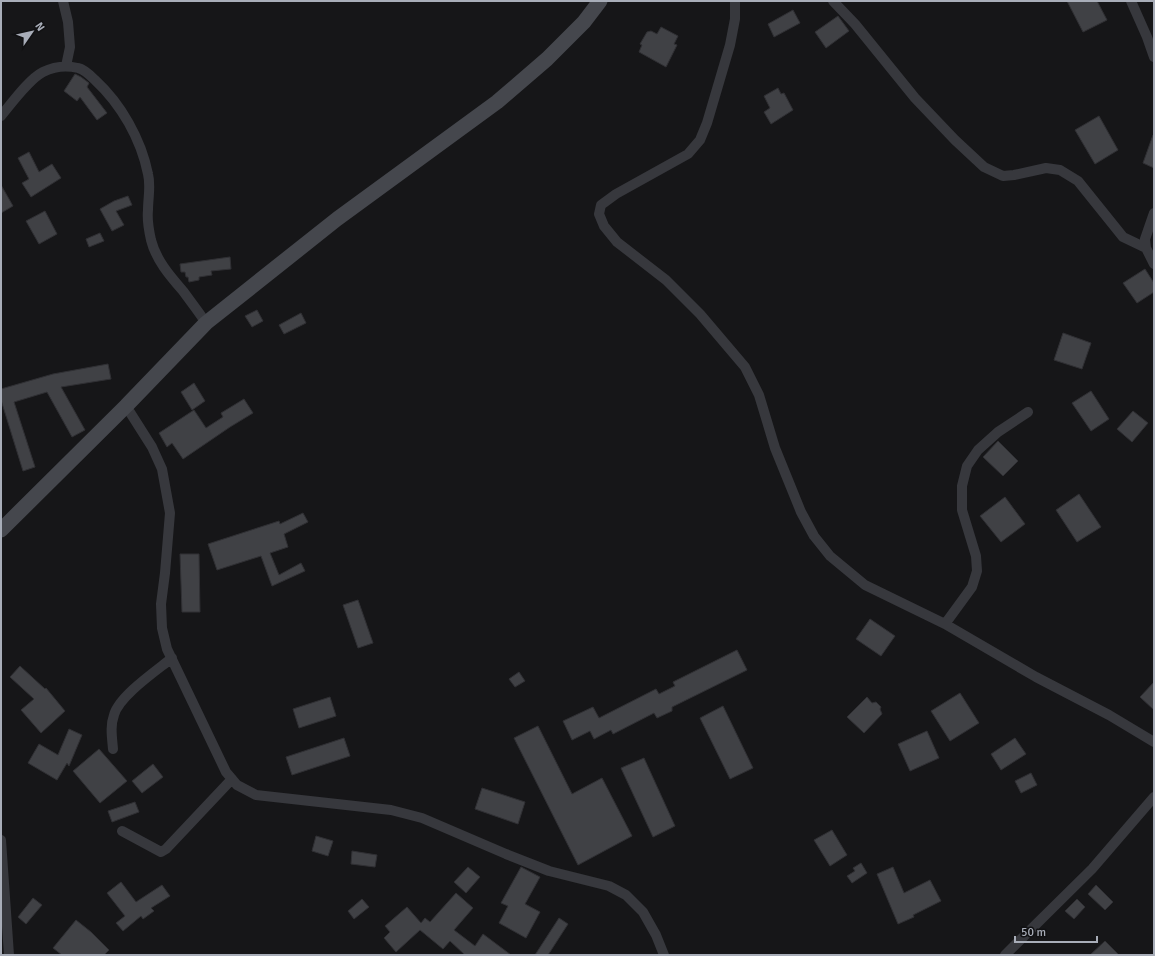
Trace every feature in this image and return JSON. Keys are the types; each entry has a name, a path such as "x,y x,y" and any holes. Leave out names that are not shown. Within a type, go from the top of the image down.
{"main road":[{"path":"1,530 126,406 206,323 337,219 497,102 547,59 584,22 600,1"}],"street":[{"path":"63,1 68,22 70,47 66,66"},
{"path":"735,1 735,19 730,45 707,123 700,140 688,154 616,194 601,205 599,214 604,226 617,242 666,280 700,314 745,367 759,395 775,448 801,512 814,536 830,556 866,585 945,624 1154,742"},
{"path":"833,1 855,24 916,98 955,140 984,167 1003,176 1046,168 1060,170 1078,182 1123,237 1146,248"},
{"path":"1131,1 1154,57"},
{"path":"1,116 28,84 42,72 66,66 79,68 91,76 115,101 128,121 138,143 148,174 150,190 147,211 151,240 159,259 167,272 206,323"},
{"path":"1154,213 1145,239 1146,248 1154,264"},
{"path":"126,406 152,447 162,469 170,514 161,604 162,628 167,649 226,772 237,785 256,795 391,810 422,818 549,871 609,886 626,895 643,912 656,935 664,955"},
{"path":"945,624 972,587 977,571 976,556 962,510 962,486 967,466 978,450 998,432 1028,412"},
{"path":"113,749 111,727 114,713 129,693 172,658"},
{"path":"122,831 160,852 166,849 232,779"},
{"path":"1005,955 1092,869 1154,797"},
{"path":"1,840 9,955"}],"building":[{"path":"1067,1 1097,1 1107,20 1083,32"},
{"path":"793,10 800,23 774,37 768,24"},
{"path":"838,16 849,31 826,48 815,32"},
{"path":"661,27 678,36 674,44 677,45 666,67 639,52 642,45 640,44 647,32 651,31 657,34"},
{"path":"75,74 89,83 87,87 107,113 97,120 80,97 77,101 64,91"},
{"path":"778,88 781,94 784,93 793,110 771,124 764,112 770,108 764,96"},
{"path":"1099,116 1118,150 1095,164 1075,130"},
{"path":"1154,135 1154,168 1143,163"},
{"path":"29,152 39,172 52,164 61,178 31,197 22,183 29,179 18,158"},
{"path":"1,185 13,206 1,213"},
{"path":"128,196 132,205 116,211 124,225 112,231 100,209 114,201"},
{"path":"45,211 57,234 39,244 26,221"},
{"path":"100,233 104,241 89,247 86,239"},
{"path":"230,257 231,269 211,271 212,275 199,277 199,280 189,282 185,272 181,272 180,264"},
{"path":"1145,269 1154,283 1154,292 1137,303 1123,283"},
{"path":"257,310 263,321 252,327 245,316"},
{"path":"301,313 306,323 284,334 279,325"},
{"path":"1063,333 1091,343 1082,369 1054,360"},
{"path":"108,364 111,379 61,387 85,430 72,437 47,392 14,402 35,467 23,471 1,400 1,389 53,374"},
{"path":"194,383 205,401 192,410 181,392"},
{"path":"1091,391 1109,419 1091,431 1072,403"},
{"path":"244,399 253,413 183,459 172,443 167,447 159,433 194,410 206,428 223,417 221,413"},
{"path":"1133,411 1148,423 1132,442 1117,429"},
{"path":"998,441 1018,461 1003,476 983,457"},
{"path":"1079,494 1101,527 1077,542 1056,510"},
{"path":"1005,497 1025,524 1001,542 980,516"},
{"path":"303,513 308,522 284,534 288,547 270,553 279,575 301,563 305,571 272,586 261,556 217,570 208,544 279,521 280,524"},
{"path":"180,554 199,554 200,612 182,612"},
{"path":"358,600 373,643 358,648 343,605"},
{"path":"870,619 895,636 881,656 856,639"},
{"path":"737,650 747,670 672,707 672,711 657,718 654,713 613,734 611,730 594,739 590,731 572,740 563,721 593,707 599,718 656,689 659,694 675,686 673,682"},
{"path":"20,666 45,689 46,688 65,711 41,733 21,710 34,699 10,677"},
{"path":"519,672 525,681 515,687 509,679"},
{"path":"1154,682 1154,710 1140,697"},
{"path":"960,693 979,723 950,741 931,711"},
{"path":"330,697 336,716 299,728 293,709"},
{"path":"867,697 872,703 876,702 881,707 880,709 882,714 864,733 847,717"},
{"path":"723,706 753,768 730,779 700,718"},
{"path":"538,726 572,794 602,778 632,836 578,865 514,738"},
{"path":"69,729 82,735 69,766 67,763 57,780 28,763 39,744 58,755"},
{"path":"927,731 939,758 910,771 898,744"},
{"path":"344,738 350,756 292,775 286,757"},
{"path":"1015,738 1026,754 1001,770 991,754"},
{"path":"99,749 127,781 100,803 73,771"},
{"path":"644,758 675,826 653,837 621,768"},
{"path":"153,764 163,777 142,793 132,781"},
{"path":"1031,773 1037,785 1021,793 1015,781"},
{"path":"482,788 525,802 518,824 475,809"},
{"path":"135,802 139,812 112,822 108,811"},
{"path":"832,830 847,855 830,866 814,840"},
{"path":"316,836 333,841 328,856 312,851"},
{"path":"352,851 377,855 375,867 351,864"},
{"path":"861,863 867,873 852,883 847,876 855,871 853,868"},
{"path":"468,867 480,877 466,893 454,882"},
{"path":"521,867 540,877 525,904 540,912 526,938 499,923 508,906 501,903"},
{"path":"893,867 904,893 930,880 941,901 913,915 914,917 898,924 877,874"},
{"path":"121,882 136,902 162,885 170,896 151,908 154,911 143,919 141,916 123,931 116,923 125,916 107,893"},
{"path":"1096,885 1113,902 1105,910 1088,894"},
{"path":"456,893 473,908 454,930 475,946 483,934 511,955 465,955 450,941 443,949 420,930 396,952 384,938 390,932 385,926 407,907 421,923 425,918 430,922"},
{"path":"33,898 42,905 26,924 18,917"},
{"path":"362,899 369,907 354,919 348,911"},
{"path":"1077,899 1085,907 1074,919 1065,911"},
{"path":"559,918 568,924 548,955 535,955"},
{"path":"76,920 91,932 109,950 104,955 62,955 53,948"},
{"path":"1105,941 1119,955 1090,955"}]}
